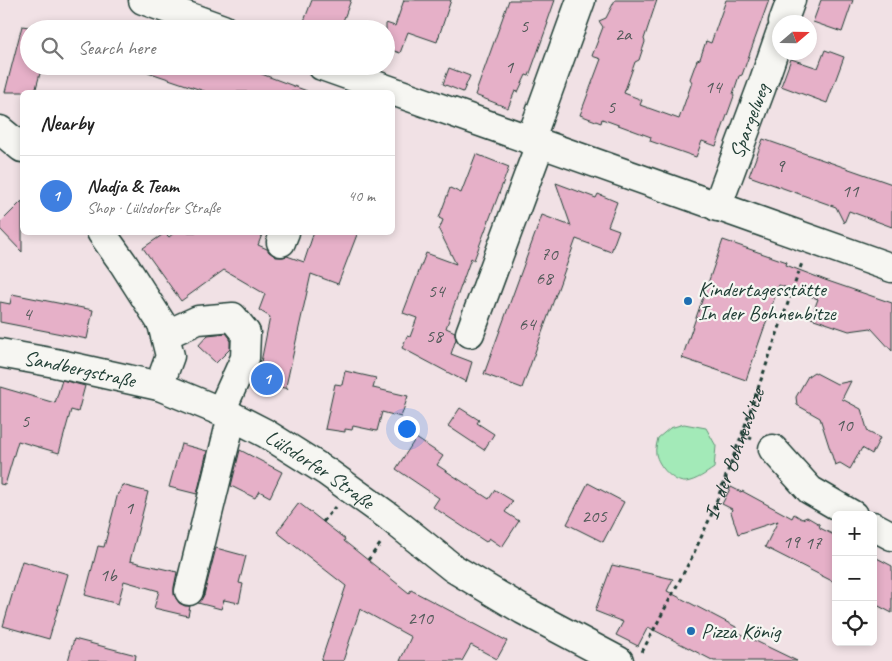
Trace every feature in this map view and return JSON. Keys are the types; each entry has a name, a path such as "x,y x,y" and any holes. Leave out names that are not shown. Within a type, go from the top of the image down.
{"street":[{"path":"143,0 198,20"},
{"path":"470,333 581,0"},
{"path":"786,15 791,0"},
{"name":"Spargelweg","path":"717,207 772,57"},
{"path":"333,78 371,90"},
{"path":"395,98 535,142 892,268"},
{"path":"0,130 20,146"},
{"path":"103,235 162,324 170,356 159,386"},
{"path":"165,335 198,320 233,317 246,333 245,358 227,414 189,591"},
{"name":"Sandbergstraße","path":"0,353 159,386"},
{"name":"Lülsdorfer Straße","path":"159,386 227,414 265,433 327,472 388,516 453,568 523,610 581,652 630,657"},
{"path":"773,449 810,490 846,511"},
{"path":"877,528 892,536"}],"path":[{"name":"In der Bohnenbitze","path":"630,657 692,557 710,518 811,239"}],"green space":[{"path":"684,424 706,428 716,446 714,468 697,478 681,482 671,476 660,463 657,458 656,446 658,438 670,428"}],"building":[{"path":"312,0 351,0 343,20 304,20"},
{"path":"404,0 451,0 437,42 408,32 400,53 395,51 395,26"},
{"path":"509,0 555,0 529,76 526,75 518,92 515,91 508,108 475,95"},
{"path":"615,0 657,0 639,60 635,62 624,93 642,100 640,105 679,119 692,82 690,79 697,60 700,59 706,41 711,43 726,0 769,0 742,75 739,76 716,146 702,141 696,157 650,141 651,137 602,119 601,123 580,115 601,59 592,56 603,27 599,21 606,18"},
{"path":"821,0 853,0 842,32 817,23 816,15"},
{"path":"20,34 20,75 40,75 36,90 5,92"},
{"path":"825,50 844,57 827,103 781,86 791,60 818,68"},
{"path":"449,68 470,76 463,92 443,84"},
{"path":"157,75 264,75 304,90 201,90"},
{"path":"763,139 892,184 892,227 849,211 844,223 836,207 749,176"},
{"path":"476,154 509,167 474,260 471,258 446,328 455,332 456,339 451,354 472,362 466,382 402,348 407,336 410,337 417,318 403,313 426,253 456,264 439,230 443,220 439,218 450,188 461,193"},
{"path":"556,183 596,198 598,194 617,202 608,226 619,230 611,252 576,239 522,388 484,374 542,215 571,226"},
{"path":"20,203 22,252 0,229 0,223"},
{"path":"162,235 169,237 171,235 262,235 258,245 267,249 276,257 287,256 304,262 313,235 357,235 338,284 311,274 286,386 288,389 265,383 263,396 251,382 261,362 270,317 259,310 265,294 224,270 181,301 143,248"},
{"path":"723,240 787,262 786,265 825,280 892,303 892,351 871,328 849,331 811,318 818,299 779,285 746,380 682,358"},
{"path":"12,294 93,310 87,339 0,322 0,302 10,304"},
{"path":"226,333 230,338 230,349 216,363 198,346 208,335"},
{"path":"345,371 376,378 373,388 408,396 401,417 382,412 377,431 353,426 352,430 345,429 345,432 325,429 335,384 342,385"},
{"path":"814,372 837,384 851,381 842,399 861,409 868,432 880,438 872,454 862,448 850,469 840,463 835,465 820,418 797,405 796,397 808,376"},
{"path":"62,380 85,386 78,412 71,410 59,453 18,441 5,485 0,484 0,387 55,403"},
{"path":"460,408 479,420 477,423 494,434 484,450 448,426"},
{"path":"416,438 443,456 437,465 489,499 495,490 513,501 505,512 519,521 502,547 489,538 486,542 433,507 439,498 396,469"},
{"path":"181,444 207,451 197,494 169,487"},
{"path":"240,450 282,472 270,497 259,491 255,498 231,486"},
{"path":"588,483 624,502 603,542 567,524"},
{"path":"122,485 148,492 130,561 177,572 174,595 179,603 190,606 188,616 154,608 159,591 124,581 118,604 85,595 98,546 104,547 118,493"},
{"path":"731,487 792,518 794,514 802,519 807,517 819,524 820,528 832,534 832,581 765,547 778,521 738,534 731,512 732,509 722,504"},
{"path":"299,503 409,593 411,590 507,641 497,659 471,645 462,661 400,661 411,637 360,609 343,661 321,661 346,586 277,532"},
{"path":"216,548 246,556 239,583 243,584 239,603 224,600 221,609 198,603 204,595"},
{"path":"877,558 892,566 892,613 877,605"},
{"path":"22,561 68,574 49,639 3,626"},
{"path":"612,565 673,579 667,591 736,627 735,631 797,661 714,661 648,627 638,646 616,635 623,622 595,611"},
{"path":"74,639 136,655 135,661 68,661"}],"place":[{"name":"Kindertagesstätte In der Bohnenbitze","path":"688,301"},
{"name":"Nadja & Team","path":"267,379"},
{"name":"Pizza König","path":"691,631"}]}
